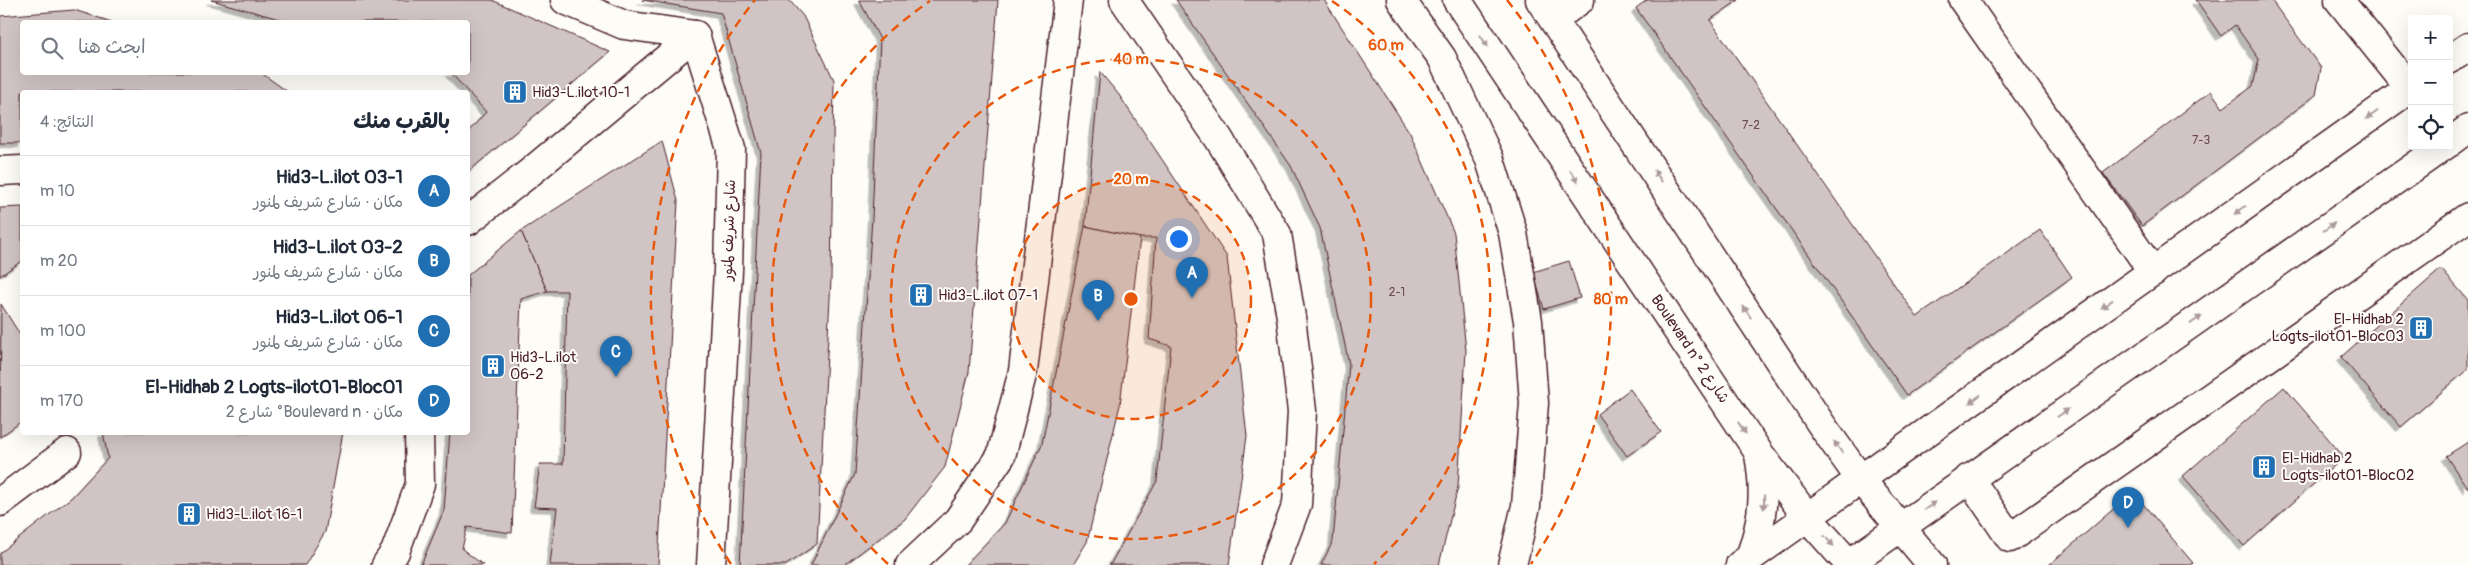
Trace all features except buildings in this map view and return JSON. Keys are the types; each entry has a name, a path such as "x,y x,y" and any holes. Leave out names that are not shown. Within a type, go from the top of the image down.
{"street":[{"path":"565,0 624,25 695,35"},
{"path":"910,565 958,520 1001,456 1023,371 1068,0"},
{"path":"1124,0 1219,139 1277,234 1291,317 1302,411 1296,504 1274,565"},
{"path":"1402,0 1442,58 1490,160 1513,233 1528,321 1534,403 1526,506 1512,565"},
{"name":"Boulevard n° شارع 2","path":"1457,0 1759,454 1808,518 1849,565"},
{"path":"1580,0 1547,10 1823,427 1861,480 1899,528 1932,565"},
{"path":"1962,0 2153,272"},
{"path":"2339,0 2408,85"},
{"path":"470,219 528,174 695,35"},
{"name":"شارع شريف لمنور","path":"695,35 731,148 728,271 711,565"},
{"path":"2453,57 2468,47"},
{"path":"1745,561 2408,91"},
{"path":"1849,565 1969,478 2436,150"},
{"path":"0,171 20,170"},
{"path":"1969,478 2010,538 2468,217"},
{"path":"386,565 395,552 420,484 419,435"},
{"path":"0,502 67,452"},
{"path":"1745,561 1760,532 1764,506 1764,480 1759,454"}],"place":[{"name":"Hid3-L.ilot 10-1","path":"515,92"},
{"name":"Hid3-L.ilot 07-1","path":"921,295"},
{"name":"Hid3-L.ilot 03-1","path":"1192,298"},
{"name":"Hid3-L.ilot 03-2","path":"1098,321"},
{"name":"El-Hidhab 2 Logts-ilot01-Bloc03","path":"2421,328"},
{"name":"Hid3-L.ilot 06-2","path":"493,366"},
{"name":"Hid3-L.ilot 06-1","path":"616,377"},
{"name":"El-Hidhab 2 Logts-ilot01-Bloc02","path":"2264,467"},
{"name":"Hid3-L.ilot 16-1","path":"189,514"},
{"name":"El-Hidhab 2 Logts-ilot01-Bloc01","path":"2128,528"}]}
